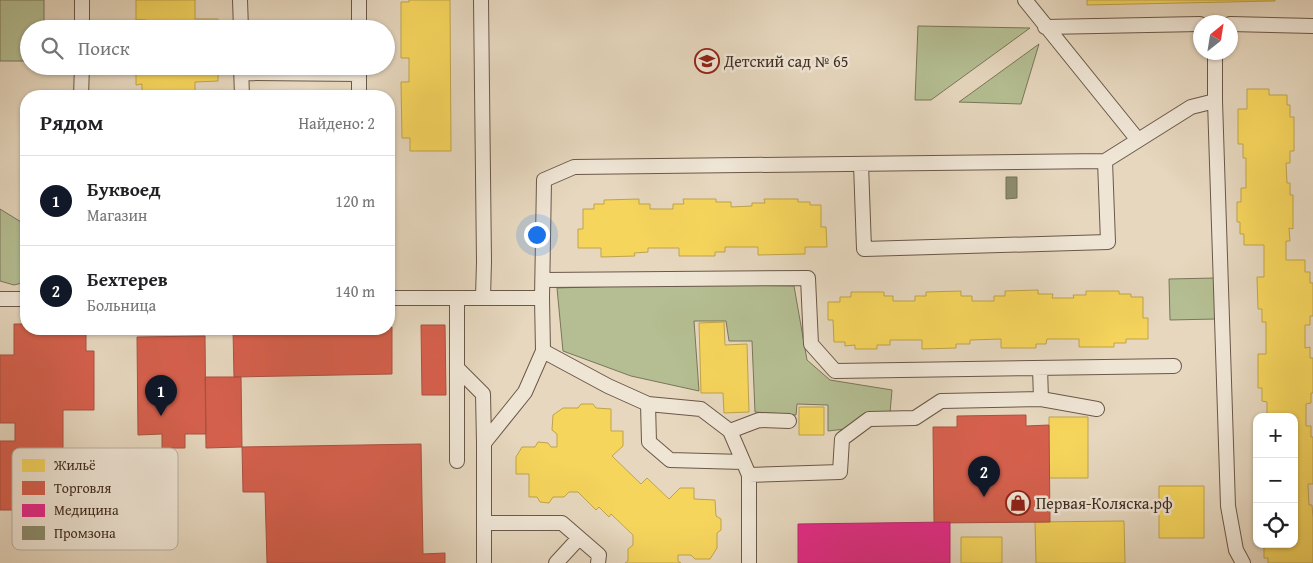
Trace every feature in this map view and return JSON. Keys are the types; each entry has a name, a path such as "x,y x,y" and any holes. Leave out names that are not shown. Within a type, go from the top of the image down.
{"lane":[{"path":"82,0 82,20"},
{"path":"240,0 241,20"},
{"path":"359,0 359,20"},
{"path":"481,0 484,262 482,298"},
{"path":"1025,0 1138,140"},
{"path":"1045,27 1193,24"},
{"path":"1238,24 1313,26"},
{"path":"1215,60 1228,506 1236,550 1243,563"},
{"path":"82,75 82,90"},
{"path":"241,75 242,90"},
{"path":"359,75 359,90"},
{"path":"484,442 525,392 543,351 544,180 574,167 1105,161 1191,107 1215,102"},
{"path":"861,164 864,249 1108,242 1105,161"},
{"path":"543,280 808,278 811,344 835,371 1174,366"},
{"path":"395,298 542,298"},
{"path":"457,298 457,461"},
{"path":"0,299 20,299"},
{"path":"543,351 608,386 648,404 701,409 730,431 746,469 748,563"},
{"path":"457,368 483,394 484,563"},
{"path":"1040,368 1041,398"},
{"path":"648,404 649,442 670,460 746,469 840,472 842,439 869,419 915,418 941,401 1041,398 1096,409"},
{"path":"730,431 759,420 789,421"},
{"path":"484,523 562,522 598,556 598,563"},
{"path":"556,563 579,538"}],"green space":[{"path":"0,0 44,0 44,20 20,20 20,61 0,61"},
{"path":"918,26 1030,28 931,100 915,100"},
{"path":"1039,44 1021,104 959,102"},
{"path":"0,209 20,221 20,284 14,285 0,281"},
{"path":"1215,278 1216,319 1170,320 1169,279"},
{"path":"689,284 794,286 807,360 830,380 892,390 889,424 828,431 828,405 797,404 796,415 755,412 752,341 729,341 726,321 694,321 699,391 631,376 563,351 557,288"}],"building: Жильё":[{"path":"136,0 195,0 195,19 218,19 218,20 136,20"},
{"path":"409,0 450,0 451,151 410,151 410,138 402,138 401,82 409,82 409,58 401,58 401,2 409,2"},
{"path":"1087,0 1275,0 1275,1 1087,5"},
{"path":"136,75 218,75 218,81 195,82 195,90 142,90 142,84 136,85"},
{"path":"1247,89 1269,89 1269,95 1287,95 1287,105 1290,105 1290,117 1294,117 1294,151 1290,151 1290,163 1286,163 1287,183 1290,183 1290,195 1293,195 1293,229 1289,228 1290,241 1286,241 1286,260 1305,260 1305,272 1310,272 1310,283 1313,283 1313,316 1310,316 1310,325 1305,325 1305,348 1310,347 1310,358 1313,358 1313,393 1311,393 1311,403 1306,404 1306,426 1311,426 1311,437 1313,437 1313,484 1308,484 1309,505 1312,505 1313,518 1313,563 1268,563 1268,558 1264,558 1264,548 1298,548 1298,413 1267,413 1267,402 1262,401 1262,388 1258,388 1258,354 1266,354 1266,322 1262,322 1262,309 1258,309 1257,277 1264,277 1264,245 1244,245 1244,234 1240,234 1240,222 1237,222 1237,202 1241,202 1241,188 1246,188 1246,158 1243,158 1243,144 1238,144 1238,109 1247,109"},
{"path":"639,199 639,204 650,204 650,209 673,209 673,204 684,204 683,199 716,199 716,202 731,202 731,207 752,206 752,203 765,203 764,199 798,199 798,202 810,202 810,205 821,205 821,227 826,227 827,247 805,247 805,254 758,255 758,247 725,247 725,252 715,252 715,256 679,256 679,248 648,248 648,252 634,253 635,256 601,257 601,248 578,248 578,229 583,229 583,209 594,209 594,204 604,204 604,200"},
{"path":"1038,290 1038,294 1053,294 1052,298 1074,298 1073,295 1086,295 1086,291 1119,291 1119,294 1131,294 1131,297 1143,297 1143,318 1148,318 1148,339 1126,339 1126,343 1114,343 1114,347 1079,347 1079,339 1047,339 1046,344 1036,344 1036,348 1001,348 1001,339 970,340 970,344 956,344 956,348 922,349 922,340 890,340 890,345 877,345 877,349 855,349 855,345 845,346 845,342 834,342 833,320 828,320 828,302 840,302 840,297 851,297 851,292 884,292 884,296 893,296 893,301 915,301 915,296 926,296 926,292 961,291 961,296 972,296 972,301 994,301 994,296 1005,296 1005,291"},
{"path":"724,322 725,345 747,344 749,412 724,413 723,393 701,393 699,323"},
{"path":"581,404 593,404 596,408 611,409 611,431 623,431 623,446 612,456 641,484 647,478 669,499 680,488 694,488 694,499 715,500 716,516 721,519 721,530 717,533 717,548 710,559 695,559 691,555 678,555 678,561 681,563 625,563 628,561 628,549 633,545 633,535 611,514 609,517 599,507 596,510 578,492 569,492 564,497 553,497 549,503 540,502 537,497 529,497 529,474 516,474 516,457 522,447 535,447 538,442 548,443 551,447 557,447 557,434 552,430 553,415 563,408 578,408"},
{"path":"799,407 824,407 824,435 799,435"},
{"path":"1049,417 1088,417 1088,478 1049,478"},
{"path":"1159,486 1204,486 1204,538 1159,538"},
{"path":"1124,521 1125,563 1036,563 1035,522"},
{"path":"961,537 1002,537 1002,563 961,563"}],"building: Торговля":[{"path":"14,324 20,324 20,335 86,335 86,351 94,351 94,410 63,410 63,448 12,448 12,510 0,510 0,441 15,441 15,423 0,423 0,355 14,355"},
{"path":"421,325 445,325 446,395 422,395"},
{"path":"233,335 392,335 392,374 234,377"},
{"path":"205,336 206,434 185,434 185,448 162,448 162,434 138,435 137,337"},
{"path":"205,377 241,377 242,447 206,448"},
{"path":"1026,415 1026,426 1049,425 1050,522 934,523 933,427 957,427 957,416"},
{"path":"421,444 423,554 445,553 445,563 267,563 265,492 243,492 242,447"}],"building: Медицина":[{"path":"950,522 950,563 798,563 798,524"}],"building: Промзона":[{"path":"1006,177 1017,177 1017,198 1006,199"}],"place":[{"name":"Детский сад № 65","path":"707,61"},
{"name":"Буквоед","path":"161,416"},
{"name":"Бехтерев","path":"984,497"},
{"name":"Первая-Коляска.рф","path":"1018,503"}]}
